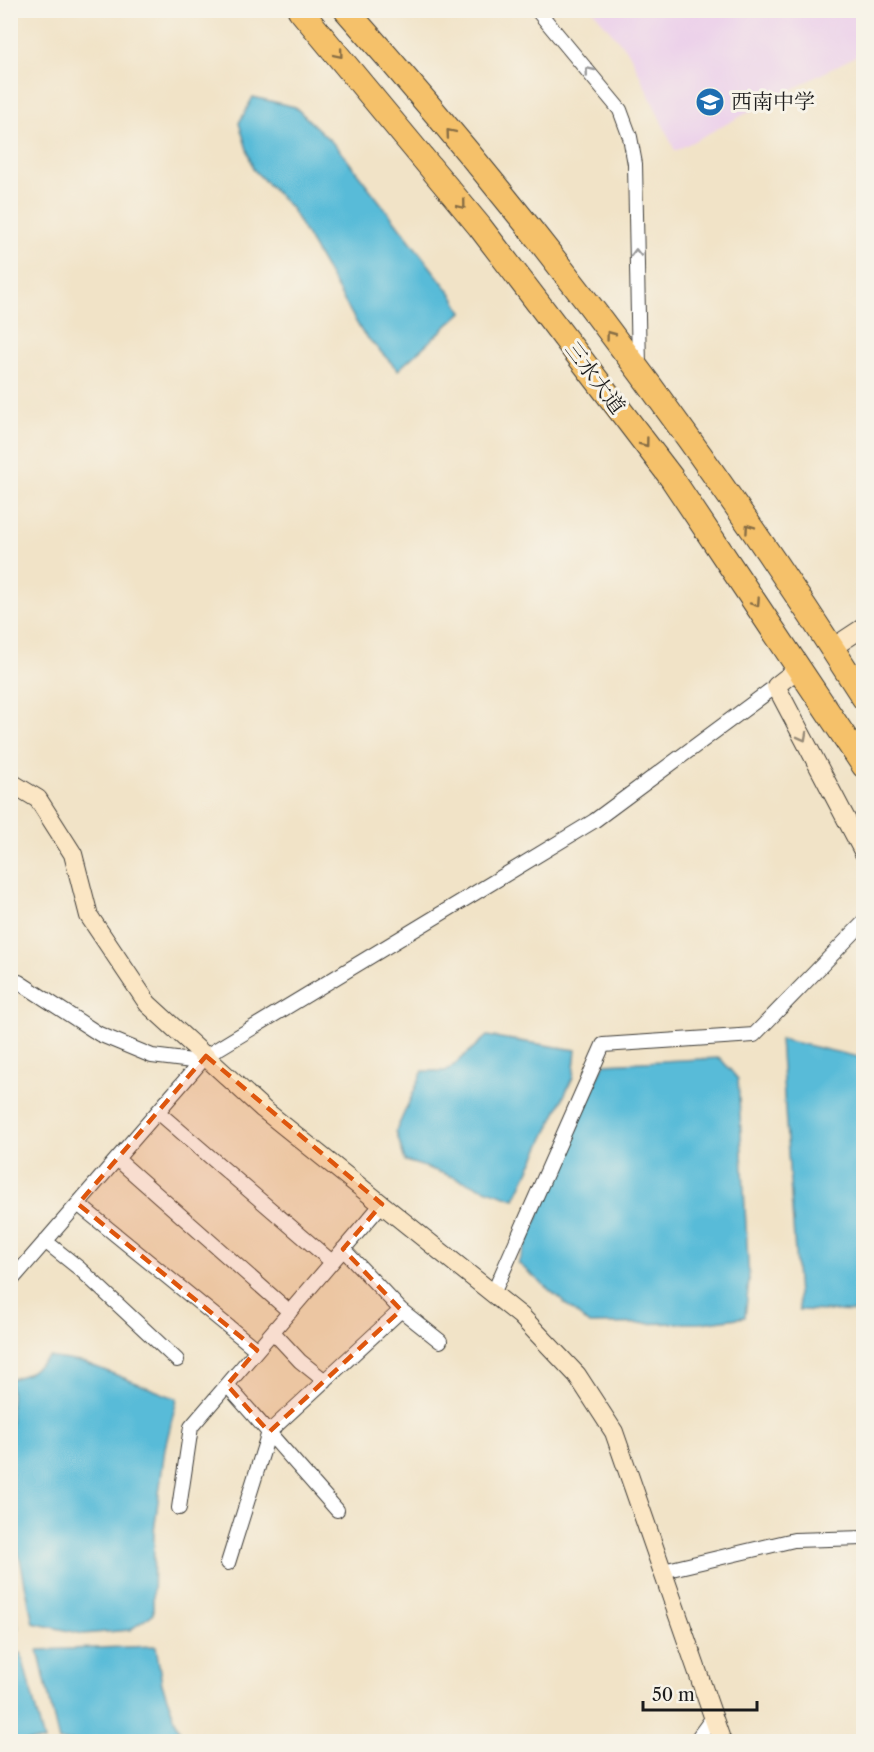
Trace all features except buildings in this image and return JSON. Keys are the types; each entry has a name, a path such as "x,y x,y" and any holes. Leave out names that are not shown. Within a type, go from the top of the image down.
{"highway":[{"name":"三水大道","path":"300,10 480,227 658,460 800,667 864,766"},
{"name":"三水大道","path":"346,10 513,207 640,375 832,648 864,698"}],"main road":[{"path":"832,648 864,627"},
{"path":"800,667 776,686 864,853"},
{"path":"10,782 38,799 73,854 89,916 148,1004 203,1059 521,1316 577,1375 614,1432 722,1742"}],"street":[{"path":"537,10 620,110 630,138 635,164 640,375"},
{"path":"10,1282 203,1059 594,821 776,686"},
{"path":"493,1294 603,1045 754,1035 864,922"},
{"path":"19,982 99,1034 152,1056 203,1059"},
{"path":"158,1112 332,1262"},
{"path":"117,1159 290,1312"},
{"path":"78,1204 257,1350"},
{"path":"179,1508 191,1427 382,1204"},
{"path":"45,1241 80,1269 177,1360"},
{"path":"343,1249 401,1311 440,1341"},
{"path":"228,1563 269,1432 401,1311"},
{"path":"273,1332 300,1361 325,1381"},
{"path":"227,1385 337,1510"},
{"path":"663,1571 794,1540 864,1538"},
{"path":"695,1742 714,1716"}],"highlighted area":[{"path":"206,1056 382,1204 343,1249 401,1310 269,1432 227,1385 257,1350 78,1204"}],"shaded area":[{"name":"西南中学","path":"593,11 863,11 863,52 675,151 630,54"}],"water":[{"path":"253,97 295,107 338,148 453,296 462,312 398,370 362,332 291,208 253,169 239,123"},
{"path":"487,1036 576,1050 573,1077 515,1199 405,1161 396,1131 423,1071 447,1071"},
{"path":"780,1039 863,1058 863,1312 799,1310"},
{"path":"720,1058 738,1079 749,1281 745,1317 701,1323 589,1324 518,1263 604,1064"},
{"path":"49,1357 86,1363 177,1399 165,1448 154,1532 153,1614 130,1630 83,1634 33,1623 11,1515 11,1379 27,1374"},
{"path":"11,1591 18,1628 10,1629"},
{"path":"156,1646 162,1684 183,1741 59,1741 38,1650"},
{"path":"11,1653 21,1653 44,1741 11,1741"}],"place":[{"name":"西南中学","path":"710,102"}]}
